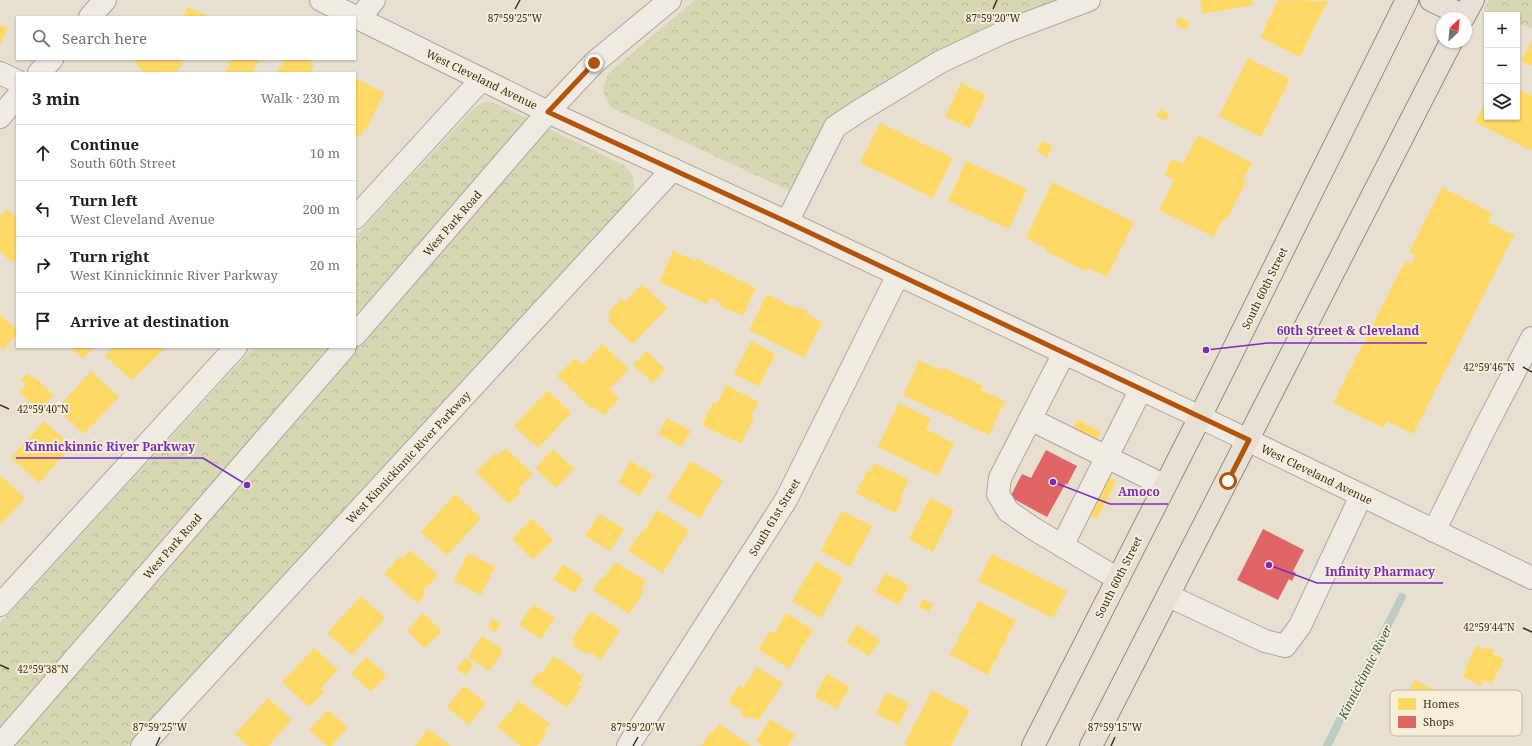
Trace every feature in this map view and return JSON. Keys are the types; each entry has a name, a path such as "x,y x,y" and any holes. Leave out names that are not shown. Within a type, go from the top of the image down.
{"main road":[{"name":"South 60th Street","path":"1033,746 1165,486 1407,0"},
{"path":"1431,0 1467,11"},
{"path":"1092,746 1448,48"}],"street":[{"path":"91,16 106,0"},
{"name":"West Cleveland Avenue","path":"320,0 353,16"},
{"path":"359,19 374,0"},
{"path":"548,112 594,63 670,0"},
{"path":"787,222 835,127 940,62 1004,32 1089,0"},
{"name":"West Cleveland Avenue","path":"356,18 548,112 787,222 1200,416 1434,532 1532,578"},
{"path":"40,72 51,60"},
{"path":"0,73 16,81"},
{"path":"356,217 482,79"},
{"path":"0,117 16,98"},
{"name":"West Park Road","path":"356,334 548,112"},
{"name":"West Kinnickinnic River Parkway","path":"142,746 673,169"},
{"name":"South 61st Street","path":"628,746 786,500 898,275"},
{"path":"1434,532 1483,432 1532,338"},
{"path":"0,605 235,348"},
{"name":"West Park Road","path":"0,745 344,348"},
{"path":"1064,353 1000,478 998,494 1008,511 1034,529 1118,579"},
{"path":"1062,546 1141,389"},
{"path":"1030,419 1165,486"},
{"path":"1169,596 1265,641 1285,646 1300,626 1362,496"}],"green space":[{"path":"695,0 1065,0 828,123 805,170 790,191 612,108 604,95 604,87 609,73"},
{"path":"1489,0 1532,0 1532,28 1520,24 1520,12 1483,11"},
{"path":"490,102 497,104 625,166 632,175 634,182 633,191 629,201 127,746 0,746 0,623 253,348 356,348 356,236 475,107 482,103"}],"building: Homes":[{"path":"1200,0 1252,0 1253,5 1203,14"},
{"path":"1278,0 1328,1 1300,57 1260,37"},
{"path":"187,7 208,16 183,16"},
{"path":"1179,17 1190,22 1186,30 1175,24"},
{"path":"0,24 8,28 0,45"},
{"path":"1532,39 1532,66 1521,61"},
{"path":"1248,58 1290,79 1261,137 1219,116"},
{"path":"136,60 179,60 183,64 176,72 144,72 134,62"},
{"path":"231,60 259,60 253,72 225,72"},
{"path":"284,60 308,60 314,64 310,72 278,72"},
{"path":"356,79 384,93 366,130 364,129 360,137 356,135"},
{"path":"961,83 986,95 970,128 945,117"},
{"path":"1520,90 1532,96 1532,151 1475,122 1484,104 1484,120 1520,120"},
{"path":"1160,109 1170,115 1165,121 1156,116"},
{"path":"880,123 953,158 933,198 860,163"},
{"path":"1198,135 1252,163 1243,180 1246,182 1226,221 1223,219 1214,237 1159,210 1174,180 1164,175 1172,159 1183,164"},
{"path":"1042,141 1053,146 1047,157 1037,152"},
{"path":"966,161 1027,189 1009,229 948,201"},
{"path":"1052,182 1134,222 1107,277 1088,268 1086,271 1045,251 1046,248 1026,238"},
{"path":"1442,187 1492,213 1488,222 1514,235 1413,434 1387,421 1383,428 1333,403 1405,261 1411,264 1416,255 1409,252"},
{"path":"7,209 16,217 16,259 12,263 0,251 0,216"},
{"path":"673,251 696,261 697,259 756,288 743,316 720,306 721,303 710,298 707,304 659,282"},
{"path":"642,284 667,308 633,344 608,321 611,317 608,313 621,299 625,302"},
{"path":"767,294 796,309 797,306 808,311 806,314 822,322 804,358 749,330"},
{"path":"0,314 16,329 16,336 3,350 0,347"},
{"path":"751,341 776,354 759,386 734,374"},
{"path":"602,344 629,369 610,389 619,399 604,415 594,407 592,409 557,376 575,358 582,365"},
{"path":"71,348 93,348 83,359"},
{"path":"113,348 164,349 132,380 105,356"},
{"path":"646,351 665,369 653,383 633,365"},
{"path":"919,360 940,370 942,367 983,386 981,390 1005,401 989,435 903,395"},
{"path":"91,371 119,397 84,434 57,409"},
{"path":"27,373 32,378 33,376 54,395 39,411 19,392 26,384 20,380"},
{"path":"726,385 759,402 751,416 754,417 741,444 702,425 713,402 717,404"},
{"path":"548,390 571,413 538,448 514,426"},
{"path":"899,403 931,419 926,429 954,443 938,476 878,447"},
{"path":"667,418 691,431 681,447 658,434"},
{"path":"1077,419 1101,432 1089,454 1065,442"},
{"path":"44,421 72,446 39,483 11,458"},
{"path":"505,448 533,474 518,489 521,492 509,504 476,473 495,453 498,456"},
{"path":"553,449 574,469 556,488 535,468"},
{"path":"631,461 653,475 640,496 618,482"},
{"path":"690,461 723,480 700,518 667,499"},
{"path":"874,463 909,480 900,498 903,499 896,513 856,493 867,470 870,472"},
{"path":"1091,468 1116,481 1097,519 1072,506"},
{"path":"0,475 25,498 0,525"},
{"path":"455,494 481,518 447,556 421,532"},
{"path":"930,498 954,510 933,552 909,539"},
{"path":"657,510 689,530 663,573 628,551 641,532 643,533"},
{"path":"842,511 872,526 850,567 821,551"},
{"path":"599,514 624,529 610,551 585,536"},
{"path":"532,518 553,540 533,560 512,539"},
{"path":"410,550 438,575 423,591 426,593 417,603 384,574 400,556 403,558"},
{"path":"468,553 495,567 481,595 454,581"},
{"path":"992,554 1067,591 1053,618 978,581"},
{"path":"816,561 843,578 821,618 792,601"},
{"path":"615,562 646,581 641,589 644,591 629,614 593,590 602,577 604,578"},
{"path":"563,564 584,579 574,593 553,579"},
{"path":"885,573 909,586 899,605 875,592"},
{"path":"361,596 385,618 352,655 327,633"},
{"path":"923,599 933,604 928,612 919,607"},
{"path":"978,601 1016,620 988,675 950,655"},
{"path":"533,604 555,618 541,639 519,625"},
{"path":"590,611 620,630 601,660 590,652 588,655 572,645 574,641 572,640"},
{"path":"423,613 442,631 425,648 407,631"},
{"path":"786,613 813,630 789,669 758,649 770,631 774,633"},
{"path":"493,619 501,624 495,633 487,626"},
{"path":"857,625 880,640 869,656 846,642"},
{"path":"482,636 503,650 490,671 468,657"},
{"path":"1476,645 1485,650 1486,647 1495,651 1493,654 1504,659 1492,684 1484,680 1481,686 1463,677"},
{"path":"314,648 338,670 321,688 324,692 309,707 282,682"},
{"path":"554,656 584,677 578,685 582,687 567,708 531,683 539,671 542,673"},
{"path":"366,657 386,675 371,692 351,673"},
{"path":"465,658 474,665 466,676 457,669"},
{"path":"757,667 783,683 758,721 750,716 748,719 741,715 743,711 728,702 739,685 743,688"},
{"path":"827,674 850,687 837,709 814,696"},
{"path":"1415,680 1435,690 1410,690"},
{"path":"464,686 486,703 469,725 447,707"},
{"path":"932,691 970,710 951,746 908,746 904,744"},
{"path":"886,692 909,703 899,725 876,714"},
{"path":"268,698 292,720 268,746 248,746 235,734"},
{"path":"519,701 550,724 544,731 547,734 537,746 521,746 497,727"},
{"path":"328,710 348,728 331,746 327,746 309,730"},
{"path":"770,719 795,735 788,746 763,746 756,741"},
{"path":"719,724 751,746 701,746 711,731 713,733"},
{"path":"428,729 451,746 415,746"}],"building: Shops":[{"path":"1046,450 1077,466 1047,517 1010,497 1022,474 1031,478"},
{"path":"1263,529 1304,550 1293,571 1296,573 1292,581 1289,579 1278,600 1237,580"}],"waterway":[{"name":"Kinnickinnic River","path":"1327,746 1402,597"}],"place":[{"name":"60th Street & Cleveland","path":"1206,350"},
{"name":"Amoco","path":"1053,482"},
{"name":"Kinnickinnic River Parkway","path":"247,485"},
{"name":"Infinity Pharmacy","path":"1269,565"}],"route":[{"path":"594,63 548,112 787,222 1249,440 1228,481"}]}
